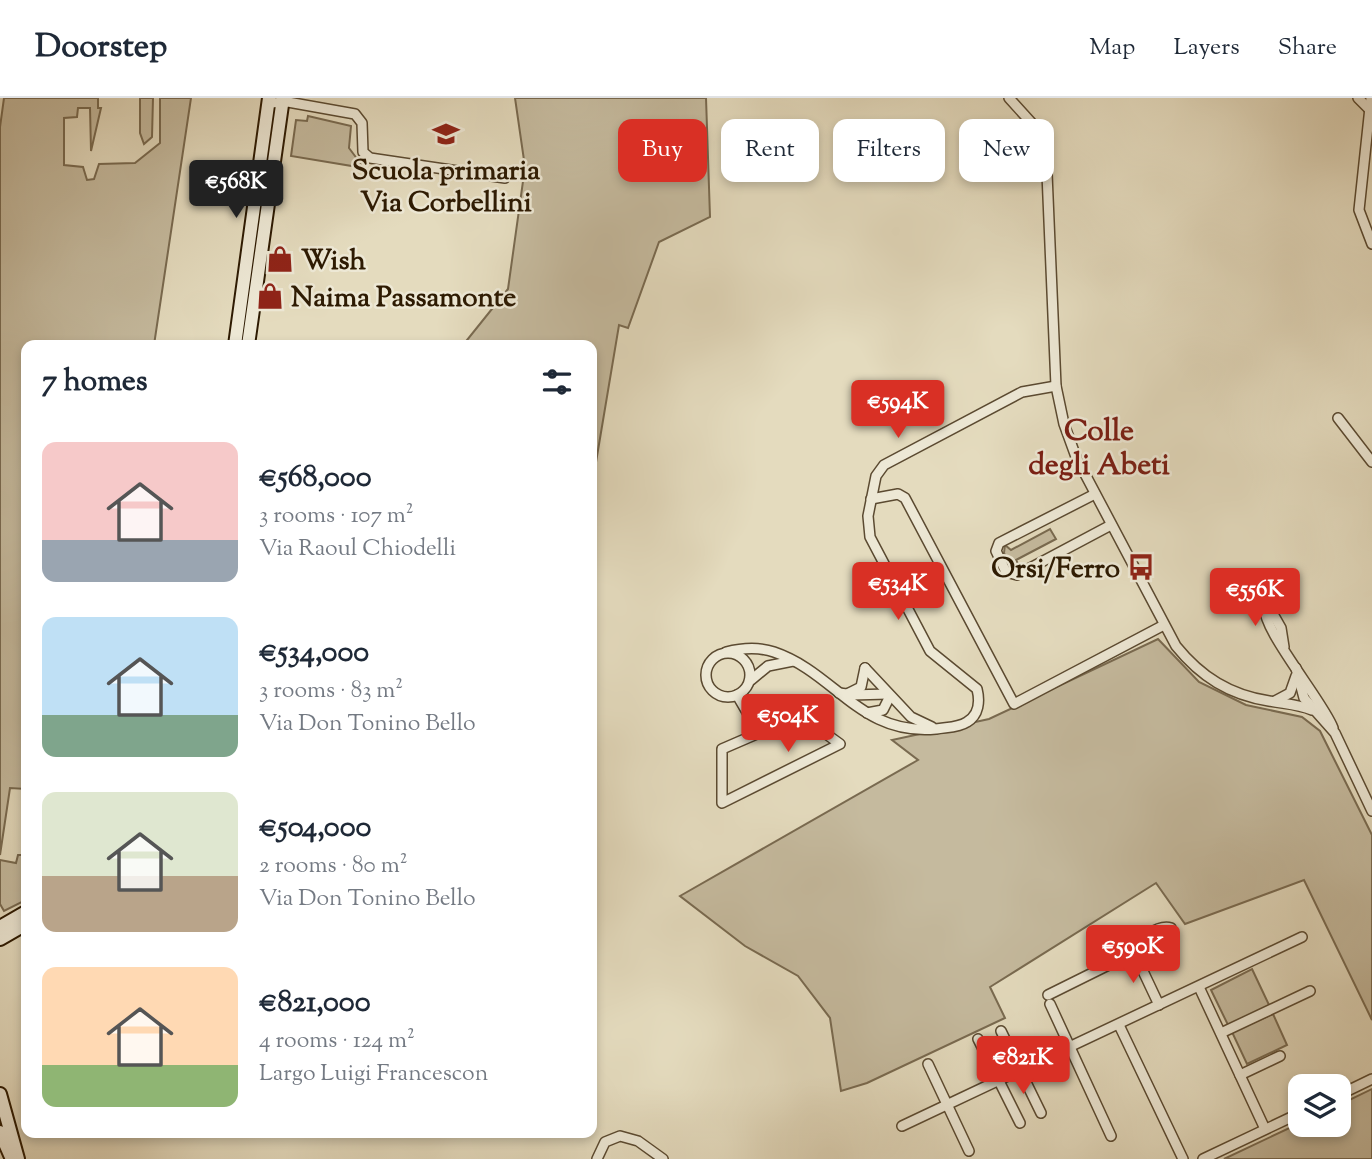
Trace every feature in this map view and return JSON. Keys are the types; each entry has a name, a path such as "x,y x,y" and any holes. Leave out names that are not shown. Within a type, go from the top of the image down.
{"main road":[{"path":"236,340 269,100"},
{"path":"249,340 283,100"},
{"path":"0,927 21,915"},
{"path":"0,939 21,927"},
{"path":"0,1094 18,1159"},
{"path":"0,1132 12,1159"}],"street":[{"path":"1009,98 1038,130 1046,150 1056,386 1069,441 1095,494 1176,646 1202,674 1234,692 1272,702 1300,705 1312,710"},
{"path":"1359,98 1368,109"},
{"path":"1371,98 1359,211 1372,244"},
{"path":"269,100 283,100 355,114 362,123 363,152 370,158 505,178"},
{"path":"793,661 768,666 737,695 724,696 708,684 708,665 714,657 726,652 752,649 773,652 793,661 865,713 899,728 940,728 965,724 974,717 979,704 977,689 938,659 928,647 867,530 876,476 884,465 1022,392 1056,386"},
{"path":"1338,418 1372,462"},
{"path":"871,499 898,494 905,498 1014,704 1164,625"},
{"path":"1095,494 999,544 996,551 1006,572 1017,575 1111,524"},
{"path":"1256,583 1265,603 1263,613 1324,708 1372,810"},
{"path":"726,652 744,659 750,668 750,681"},
{"path":"842,694 861,687 865,668 917,721 940,728"},
{"path":"1272,702 1285,697 1293,689 1296,668"},
{"path":"1296,668 1301,691 1312,710 1335,733"},
{"path":"842,694 889,695"},
{"path":"737,695 759,733"},
{"path":"865,713 883,710 889,695"},
{"path":"797,713 840,744 722,803 722,749 759,733 797,713"},
{"path":"902,1126 1302,937"},
{"path":"1111,1136 1049,1000 1134,952 1159,1005"},
{"path":"1199,986 1265,1129"},
{"path":"1221,1033 1310,991"},
{"path":"1119,1025 1183,1159"},
{"path":"1001,1031 1041,1113"},
{"path":"978,1039 1020,1123"},
{"path":"1240,1075 1280,1056"},
{"path":"928,1064 970,1151"},
{"path":"1351,1089 1372,1079"},
{"path":"1203,1159 1288,1118"},
{"path":"597,1159 605,1142 620,1136 638,1141 663,1159"}],"shaded area":[{"path":"4,98 98,98 98,108 101,108 91,151 90,108 78,108 77,117 64,118 64,165 83,167 87,180 94,179 99,164 135,163 160,143 160,98 191,98 155,340 21,340 21,789 10,788 0,855 0,127"},
{"path":"140,98 153,98 152,137 144,144 140,133"},
{"path":"515,98 706,98 707,119 618,119 618,182 707,182 707,128 710,217 659,242 628,328 619,325 597,456 597,340 467,340 508,289 525,167"},
{"path":"308,116 351,126 349,148 364,168 291,156 296,120 307,121"},
{"path":"1050,529 1056,539 1016,560 1019,566 1010,566 1004,553 1005,545 1011,550"},
{"path":"1158,639 1199,682 1246,705 1302,717 1320,731 1372,835 1372,1020 1304,880 1185,924 1156,883 990,987 1005,1018 867,1083 841,1091 830,1018 798,976 745,946 680,896 918,760 892,740 989,719"},
{"path":"18,855 21,855 21,902 4,911 0,904 0,860 16,863"},
{"path":"1252,969 1270,1007 1229,1027 1211,990"},
{"path":"1273,1014 1287,1045 1247,1064 1232,1032"},
{"path":"1372,1089 1372,1159 1224,1159 1288,1129 1288,1137 1351,1137 1351,1099"}],"place":[{"name":"Scuola primaria Via Corbellini","path":"446,134"},
{"name":"Wish","path":"280,259"},
{"name":"Naima Passamonte","path":"270,296"},
{"name":"Orsi/Ferro","path":"1141,567"}],"district":[{"name":"Colle degli Abeti","path":"1099,447"}]}
